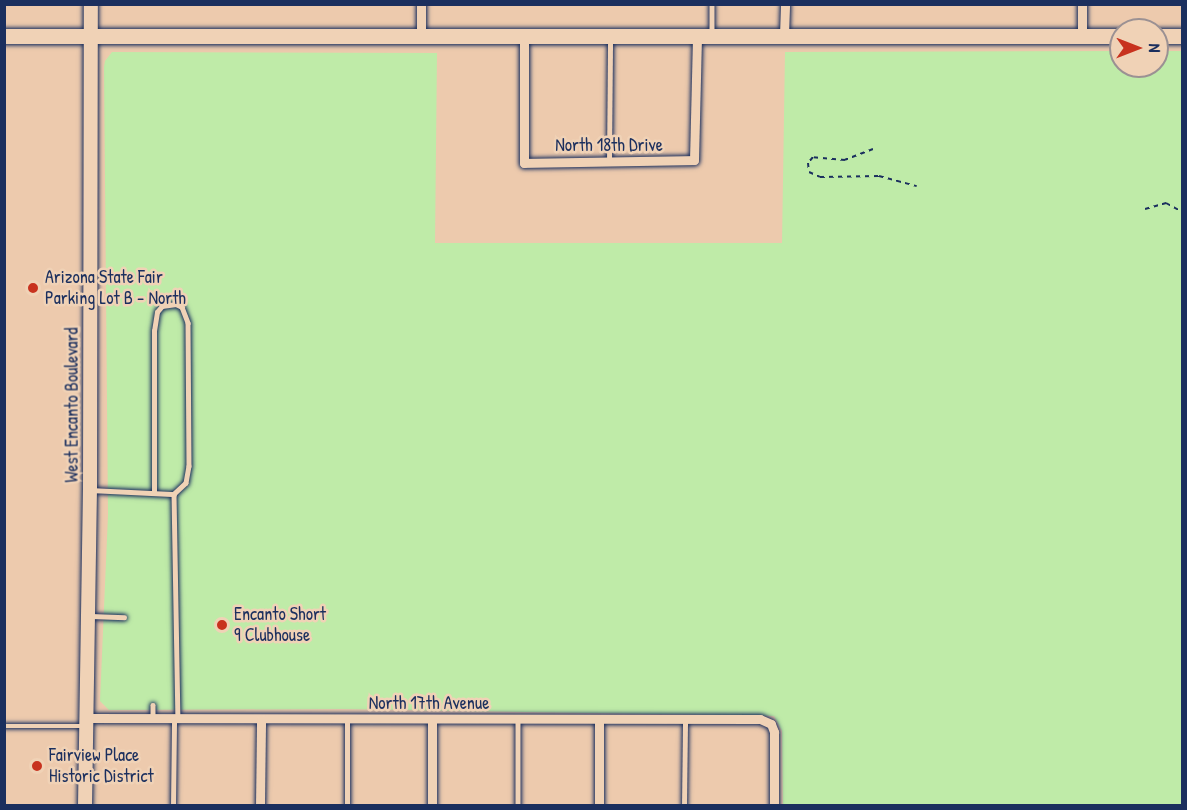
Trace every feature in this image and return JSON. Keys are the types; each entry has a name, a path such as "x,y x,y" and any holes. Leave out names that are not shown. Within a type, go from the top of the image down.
{"main road":[{"path":"4,36 1109,36"}],"street":[{"name":"West Encanto Boulevard","path":"85,806 90,490 91,4"},
{"path":"421,4 421,35"},
{"path":"784,35 785,4"},
{"path":"1082,4 1082,36"},
{"name":"North 18th Drive","path":"524,35 524,162 609,162 694,160 705,35"},
{"name":"North 17th Avenue","path":"86,722 153,719 760,719 771,724 774,732 774,806"},
{"path":"260,806 261,719"},
{"path":"432,719 432,806"},
{"path":"599,719 599,806"}],"lane":[{"path":"705,35 712,4"},
{"path":"609,162 610,35"},
{"path":"90,490 174,494 186,483 189,466 188,323 182,307 176,304 162,306 155,321 154,493"},
{"path":"173,806 176,719 174,494"},
{"path":"87,616 124,617"},
{"path":"153,705 153,719"},
{"path":"347,719 347,806"},
{"path":"518,719 518,806"},
{"path":"684,806 685,719"},
{"path":"4,726 86,722"}],"path":[{"path":"873,149 845,160 813,157 807,163 809,172 820,177 879,176 917,186"},
{"path":"1145,209 1166,203 1182,212"}],"green space":[{"path":"1109,51 1109,78 1169,78 1169,51 1182,51 1182,805 783,805 782,731 774,716 342,709 109,710 100,701 108,515 104,67 105,61 112,52 437,53 435,243 782,243 785,52"}],"place":[{"name":"Arizona State Fair Parking Lot B - North","path":"33,288"},
{"name":"Encanto Short 9 Clubhouse","path":"222,625"},
{"name":"Fairview Place Historic District","path":"37,766"}]}
